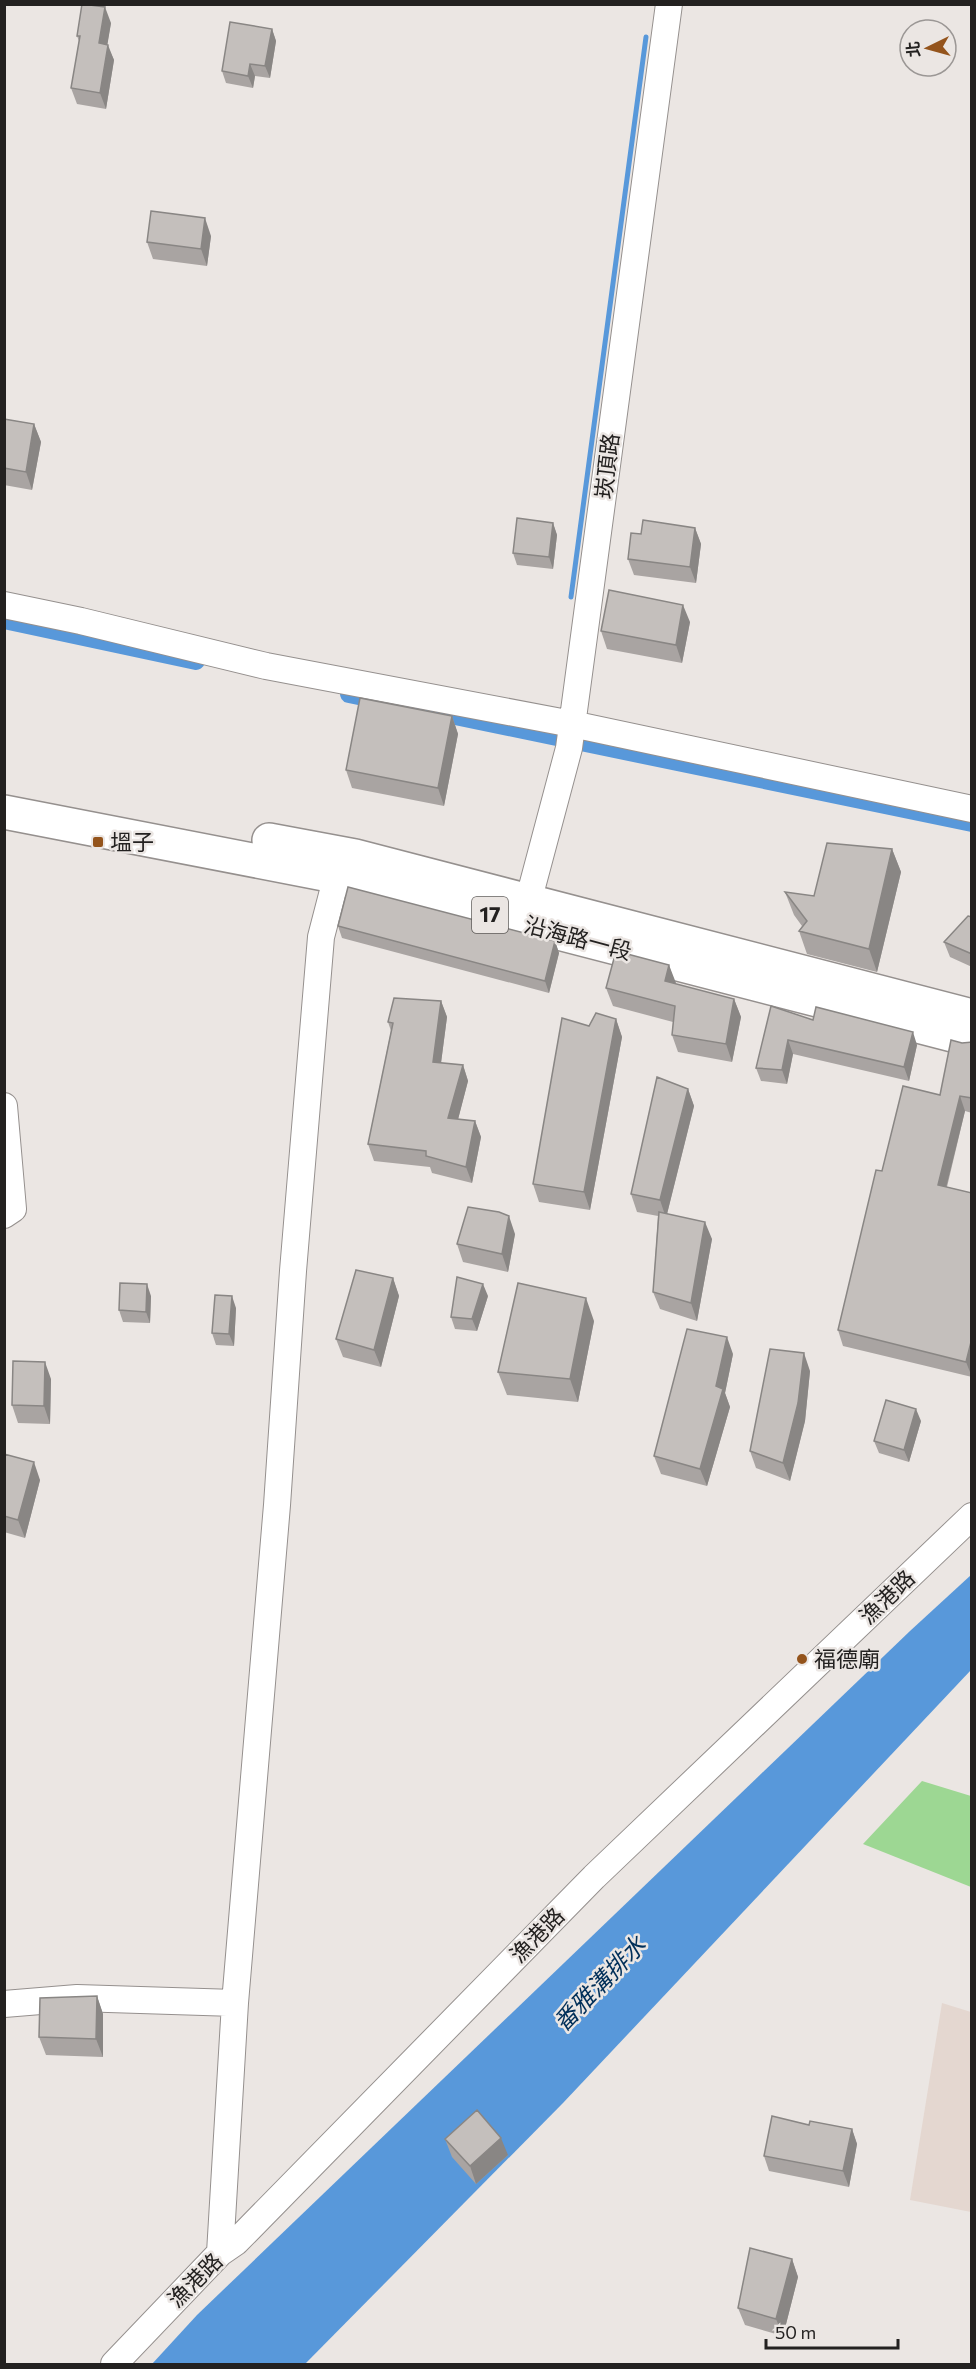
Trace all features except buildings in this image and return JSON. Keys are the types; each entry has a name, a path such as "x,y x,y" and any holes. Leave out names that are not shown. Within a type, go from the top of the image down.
{"main road":[{"name":"沿海路一段","path":"4,792 340,865 525,912 841,994 972,1040"},
{"name":"沿海路一段","path":"4,812 340,865"},
{"name":"沿海路一段","path":"841,994 972,1016"}],"street":[{"name":"崁頂路","path":"525,912 569,748 669,4"},
{"path":"4,604 266,666 572,724 972,810"},
{"path":"220,2253 235,2003 277,1505 293,1271 321,937 340,865"},
{"path":"4,1106 13,1209 4,1215"},
{"name":"漁港路","path":"114,2364 220,2253 237,2242 594,1877 972,1516"},
{"path":"4,2004 77,1998 235,2003"}],"shaded area":[{"path":"942,2003 971,2012 971,2212 910,2200"}],"green space":[{"path":"922,1781 971,1796 971,1887 863,1844"}],"water":[{"name":"番雅溝排水","path":"971,1575 971,1670 563,2103 305,2364 152,2364 197,2315"}],"waterway":[{"path":"571,597 646,37"},
{"path":"4,620 196,661"},
{"path":"349,694 972,823"}],"place":[{"name":"塭子","path":"98,842"},
{"name":"福德廟","path":"802,1659"}]}
